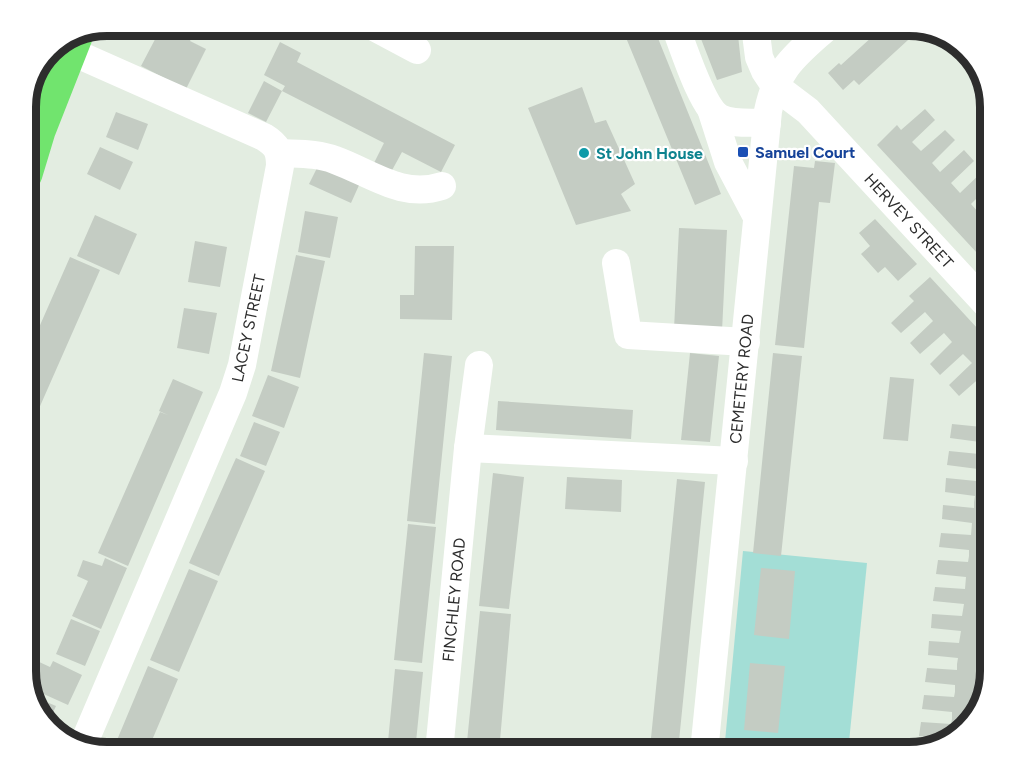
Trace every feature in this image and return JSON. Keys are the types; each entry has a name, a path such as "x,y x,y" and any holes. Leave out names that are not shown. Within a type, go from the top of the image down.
{"main road":[{"path":"36,141 73,45"}],"street":[{"path":"391,36 417,50"},
{"path":"679,36 704,99 712,111 728,162 757,217"},
{"path":"756,36 759,57 775,86"},
{"name":"CEMETERY ROAD","path":"705,742 767,123 775,86 786,66 818,36"},
{"path":"74,44 264,137 276,146 280,153 319,155 398,188 430,190 442,186"},
{"name":"HERVEY STREET","path":"775,86 808,111 980,297"},
{"path":"712,111 729,121 767,123"},
{"name":"LACEY STREET","path":"87,739 233,393 242,365 280,166 280,153"},
{"path":"616,263 628,335 746,342"},
{"name":"FINCHLEY ROAD","path":"441,742 468,448 479,365"},
{"path":"468,448 734,461"}],"shaded area":[{"path":"743,551 867,563 849,742 725,742"}],"building":[{"path":"157,36 193,36 190,41 206,49 186,89 141,66"},
{"path":"625,36 657,36 721,194 695,205"},
{"path":"700,36 738,36 742,72 717,80"},
{"path":"770,36 779,36 775,40 771,40"},
{"path":"873,36 912,36 859,85 854,80 843,90 828,73 839,63 841,65"},
{"path":"280,42 301,53 297,62 455,145 441,172 402,152 390,174 373,165 384,143 282,91 285,86 264,75"},
{"path":"264,81 282,91 266,122 248,113"},
{"name":"St John House","path":"582,87 595,123 606,120 635,184 621,194 631,211 576,225 528,108"},
{"path":"925,109 935,120 912,142 921,151 945,130 955,140 932,163 940,172 964,150 974,161 951,183 960,193 980,174 980,195 971,204 980,212 980,256 877,145 897,125 901,130"},
{"path":"116,112 148,124 138,150 106,137"},
{"path":"100,147 133,162 120,190 87,174"},
{"path":"815,161 835,163 830,203 819,202 804,348 775,345 794,166 814,168"},
{"path":"319,164 360,183 351,203 309,184"},
{"path":"305,211 338,217 330,258 298,252"},
{"path":"95,215 137,234 119,275 77,256"},
{"path":"875,219 917,264 898,281 885,267 878,273 861,254 870,246 859,233"},
{"path":"679,228 727,230 722,331 674,329"},
{"path":"195,241 227,247 220,287 188,282"},
{"path":"415,246 454,246 452,320 400,319 400,295 414,295"},
{"path":"296,255 325,261 300,378 271,371"},
{"path":"70,257 100,270 36,415 36,334"},
{"path":"930,277 980,331 980,378 959,396 949,385 972,363 963,354 940,375 930,364 952,342 944,333 920,354 910,343 933,321 925,312 901,333 891,323 914,301 909,296"},
{"path":"184,308 217,313 209,354 177,348"},
{"path":"424,353 452,356 435,524 407,521"},
{"path":"690,353 719,356 710,442 681,440"},
{"path":"773,353 802,356 781,556 753,553"},
{"path":"268,375 299,387 284,428 252,416"},
{"path":"890,377 914,379 908,441 883,439"},
{"path":"173,379 203,392 128,566 98,553 160,412 168,415 159,411"},
{"path":"498,401 633,410 631,439 496,430"},
{"path":"254,422 280,432 266,466 240,456"},
{"path":"952,424 980,427 980,442 950,438"},
{"path":"980,448 979,681 971,707 956,724 941,735 933,738 919,736 921,722 951,724 952,719 952,712 922,709 924,695 954,697 955,692 955,685 925,682 927,668 957,670 958,658 928,655 929,641 959,643 961,631 931,628 932,614 962,616 964,604 933,601 935,587 965,589 966,577 936,574 938,560 968,562 969,556 969,550 939,547 941,533 971,535 972,523 942,519 943,505 974,508 975,496 945,492 946,478 976,481 978,469 947,465 949,451 979,454"},
{"path":"236,458 265,471 219,576 189,563"},
{"path":"493,473 524,477 509,609 479,606"},
{"path":"567,477 622,480 621,512 565,509"},
{"path":"677,479 705,482 679,742 651,742"},
{"path":"408,524 436,527 422,663 394,660"},
{"path":"105,558 127,568 101,629 72,616 88,581 77,576 83,560 102,566"},
{"path":"761,568 795,571 789,639 754,635"},
{"path":"189,569 218,581 179,672 150,660"},
{"path":"480,611 511,614 500,742 467,742"},
{"path":"71,619 100,631 85,666 56,654"},
{"path":"36,660 50,667 53,661 82,675 68,705 39,692 40,685 37,684"},
{"path":"750,663 785,666 778,733 744,730"},
{"path":"148,666 178,679 151,742 116,742"},
{"path":"395,669 423,672 416,742 388,742"},
{"path":"42,700 56,706 52,715"}],"place":[{"name":"Samuel Court","path":"743,152"},
{"name":"St John House","path":"584,153"}]}
